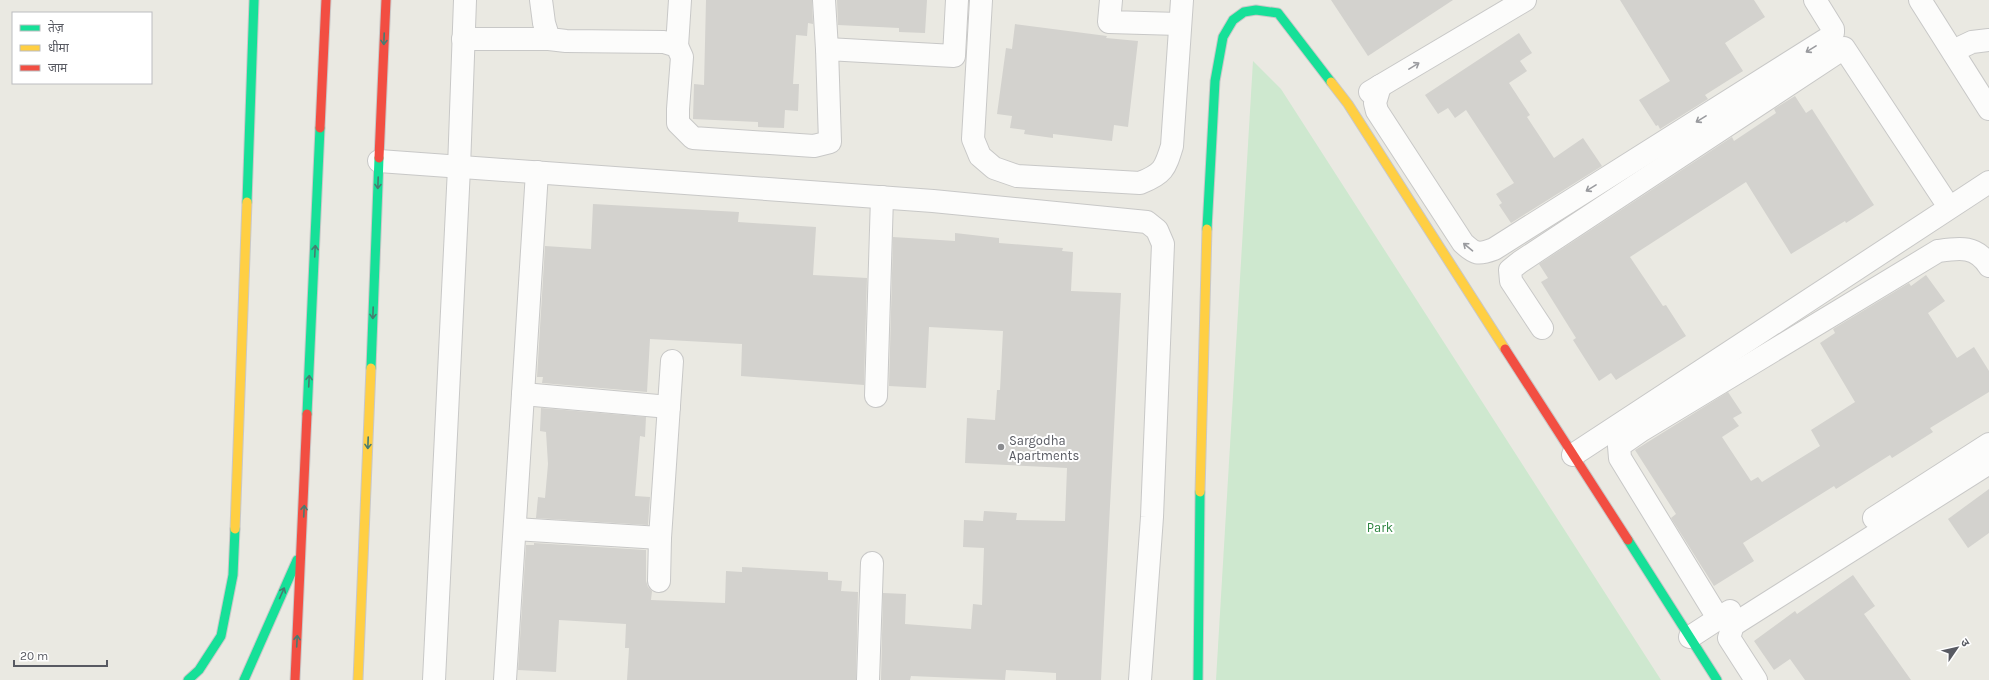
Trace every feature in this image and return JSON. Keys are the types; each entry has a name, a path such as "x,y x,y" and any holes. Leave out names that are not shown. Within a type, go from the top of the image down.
{"street":[{"path":"188,680 199,670 221,636 233,575 254,0"},
{"path":"295,680 326,0"},
{"path":"358,680 386,0"},
{"path":"434,680 459,168 464,0"},
{"path":"541,0 544,23 549,39"},
{"path":"680,0 677,46 682,57 678,123 693,138 814,146 830,142 824,0"},
{"path":"826,49 954,56 957,0"},
{"path":"981,0 973,139 980,156 994,168 1017,176 1140,183 1156,176 1167,163 1172,146 1179,24 1182,0"},
{"path":"1111,0 1109,22 1179,24"},
{"path":"1525,0 1375,89 1375,103 1377,111 1463,243 1471,251 1480,254 1494,249 1830,37 1834,33 1833,28 1815,0"},
{"path":"1920,0 1989,109"},
{"path":"1198,680 1206,226 1218,56 1227,28 1238,15 1254,9 1278,13 1343,98 1717,680"},
{"path":"463,39 549,39 566,41 664,42 677,46"},
{"path":"1953,51 1972,42 1989,40"},
{"path":"1542,328 1510,281 1510,270 1844,48 1949,207"},
{"path":"379,161 459,168 537,172 882,197 1146,222 1157,230 1163,244 1152,517 1140,680"},
{"path":"505,680 537,172"},
{"path":"1573,455 1989,182"},
{"path":"876,396 882,197"},
{"path":"1718,618 1620,458 1619,446 1642,430 1938,251 1961,247 1985,259 1989,266"},
{"path":"659,581 660,538 672,361"},
{"path":"523,394 669,407"},
{"path":"1690,637 1989,444"},
{"path":"1756,680 1729,638 1733,625 1989,463"},
{"path":"514,529 660,538"},
{"path":"244,680 302,548"},
{"path":"868,680 872,563"}],"green space":[{"name":"Park","path":"1253,61 1281,89 1661,680 1216,680"}],"building":[{"path":"706,0 812,0 813,24 808,23 807,36 796,35 793,84 799,84 798,111 785,110 784,128 758,127 758,122 693,119 694,84 704,85"},
{"path":"837,0 927,0 925,33 899,32 899,28 838,25"},
{"path":"1331,0 1453,0 1368,56"},
{"path":"1620,0 1754,0 1765,17 1725,43 1743,71 1705,95 1708,99 1660,129 1658,125 1656,126 1639,100 1670,81"},
{"path":"1015,24 1107,36 1106,38 1138,41 1128,127 1114,125 1112,141 1053,134 1053,138 1024,134 1025,130 1010,128 1012,116 997,114 1006,48 1012,49"},
{"path":"1519,33 1532,53 1520,61 1527,71 1509,83 1530,115 1527,117 1554,158 1583,138 1602,166 1511,223 1499,205 1502,203 1496,194 1514,183 1466,110 1455,118 1448,108 1438,114 1425,95"},
{"path":"1795,96 1806,113 1812,109 1874,205 1846,223 1845,221 1791,254 1746,182 1630,257 1663,306 1666,305 1686,336 1616,380 1611,373 1599,381 1573,340 1576,338 1541,282 1548,278 1539,264 1732,137 1734,141 1776,113 1774,109"},
{"path":"593,204 739,212 738,222 816,227 813,275 867,278 864,385 741,376 742,344 650,339 647,392 542,383 543,377 537,377 545,246 591,249"},
{"path":"955,233 999,238 999,243 1063,248 1062,251 1073,252 1071,291 1121,293 1101,680 1056,680 1056,673 1006,670 1005,680 911,676 910,680 881,680 883,593 906,594 905,624 971,629 973,604 982,605 984,548 963,547 964,520 983,521 984,511 1017,513 1016,520 1065,521 1067,468 965,463 967,418 995,420 997,390 1000,390 1003,331 929,327 926,388 889,386 893,237 955,241"},
{"path":"1926,275 1945,301 1928,313 1957,358 1974,347 1989,371 1989,392 1930,428 1933,432 1892,458 1890,455 1836,489 1834,486 1743,543 1754,561 1714,586 1671,518 1676,514 1635,450 1728,392 1742,413 1733,418 1739,426 1722,437 1751,481 1758,477 1762,482 1820,446 1811,430 1855,402 1820,343 1835,333 1833,329 1909,283 1911,286"},
{"path":"541,408 646,417 645,437 640,436 635,496 650,497 648,525 536,518 538,497 545,498 548,464 546,432 540,431"},
{"path":"1989,489 1989,533 1968,548 1948,519"},
{"path":"534,543 646,550 646,581 648,587 652,591 651,600 725,603 726,571 742,572 742,567 828,572 828,580 842,581 841,591 858,592 856,680 627,680 629,648 625,648 626,624 559,620 556,672 518,670 526,545 534,545"},
{"path":"1853,575 1875,606 1864,614 1911,680 1805,680 1790,659 1774,670 1754,641 1795,611 1797,614"}],"traffic: fast":[{"path":"247,202 254,0"},
{"path":"1207,229 1215,81 1223,37 1233,20 1244,12 1256,10 1278,13 1331,82"},
{"path":"307,414 320,128"},
{"path":"371,368 379,158"},
{"path":"1198,680 1200,492"},
{"path":"188,680 199,670 221,636 233,575 235,529"},
{"path":"1628,540 1717,680"},
{"path":"244,680 297,560"}],"traffic: slow":[{"path":"1331,82 1348,104 1505,349"},
{"path":"235,529 247,202"},
{"path":"1200,492 1207,229"},
{"path":"358,680 371,368"}],"traffic: jam":[{"path":"320,128 326,0"},
{"path":"379,158 386,0"},
{"path":"1505,349 1628,540"},
{"path":"295,680 307,414"}],"place":[{"name":"Sargodha Apartments","path":"1001,447"}]}
